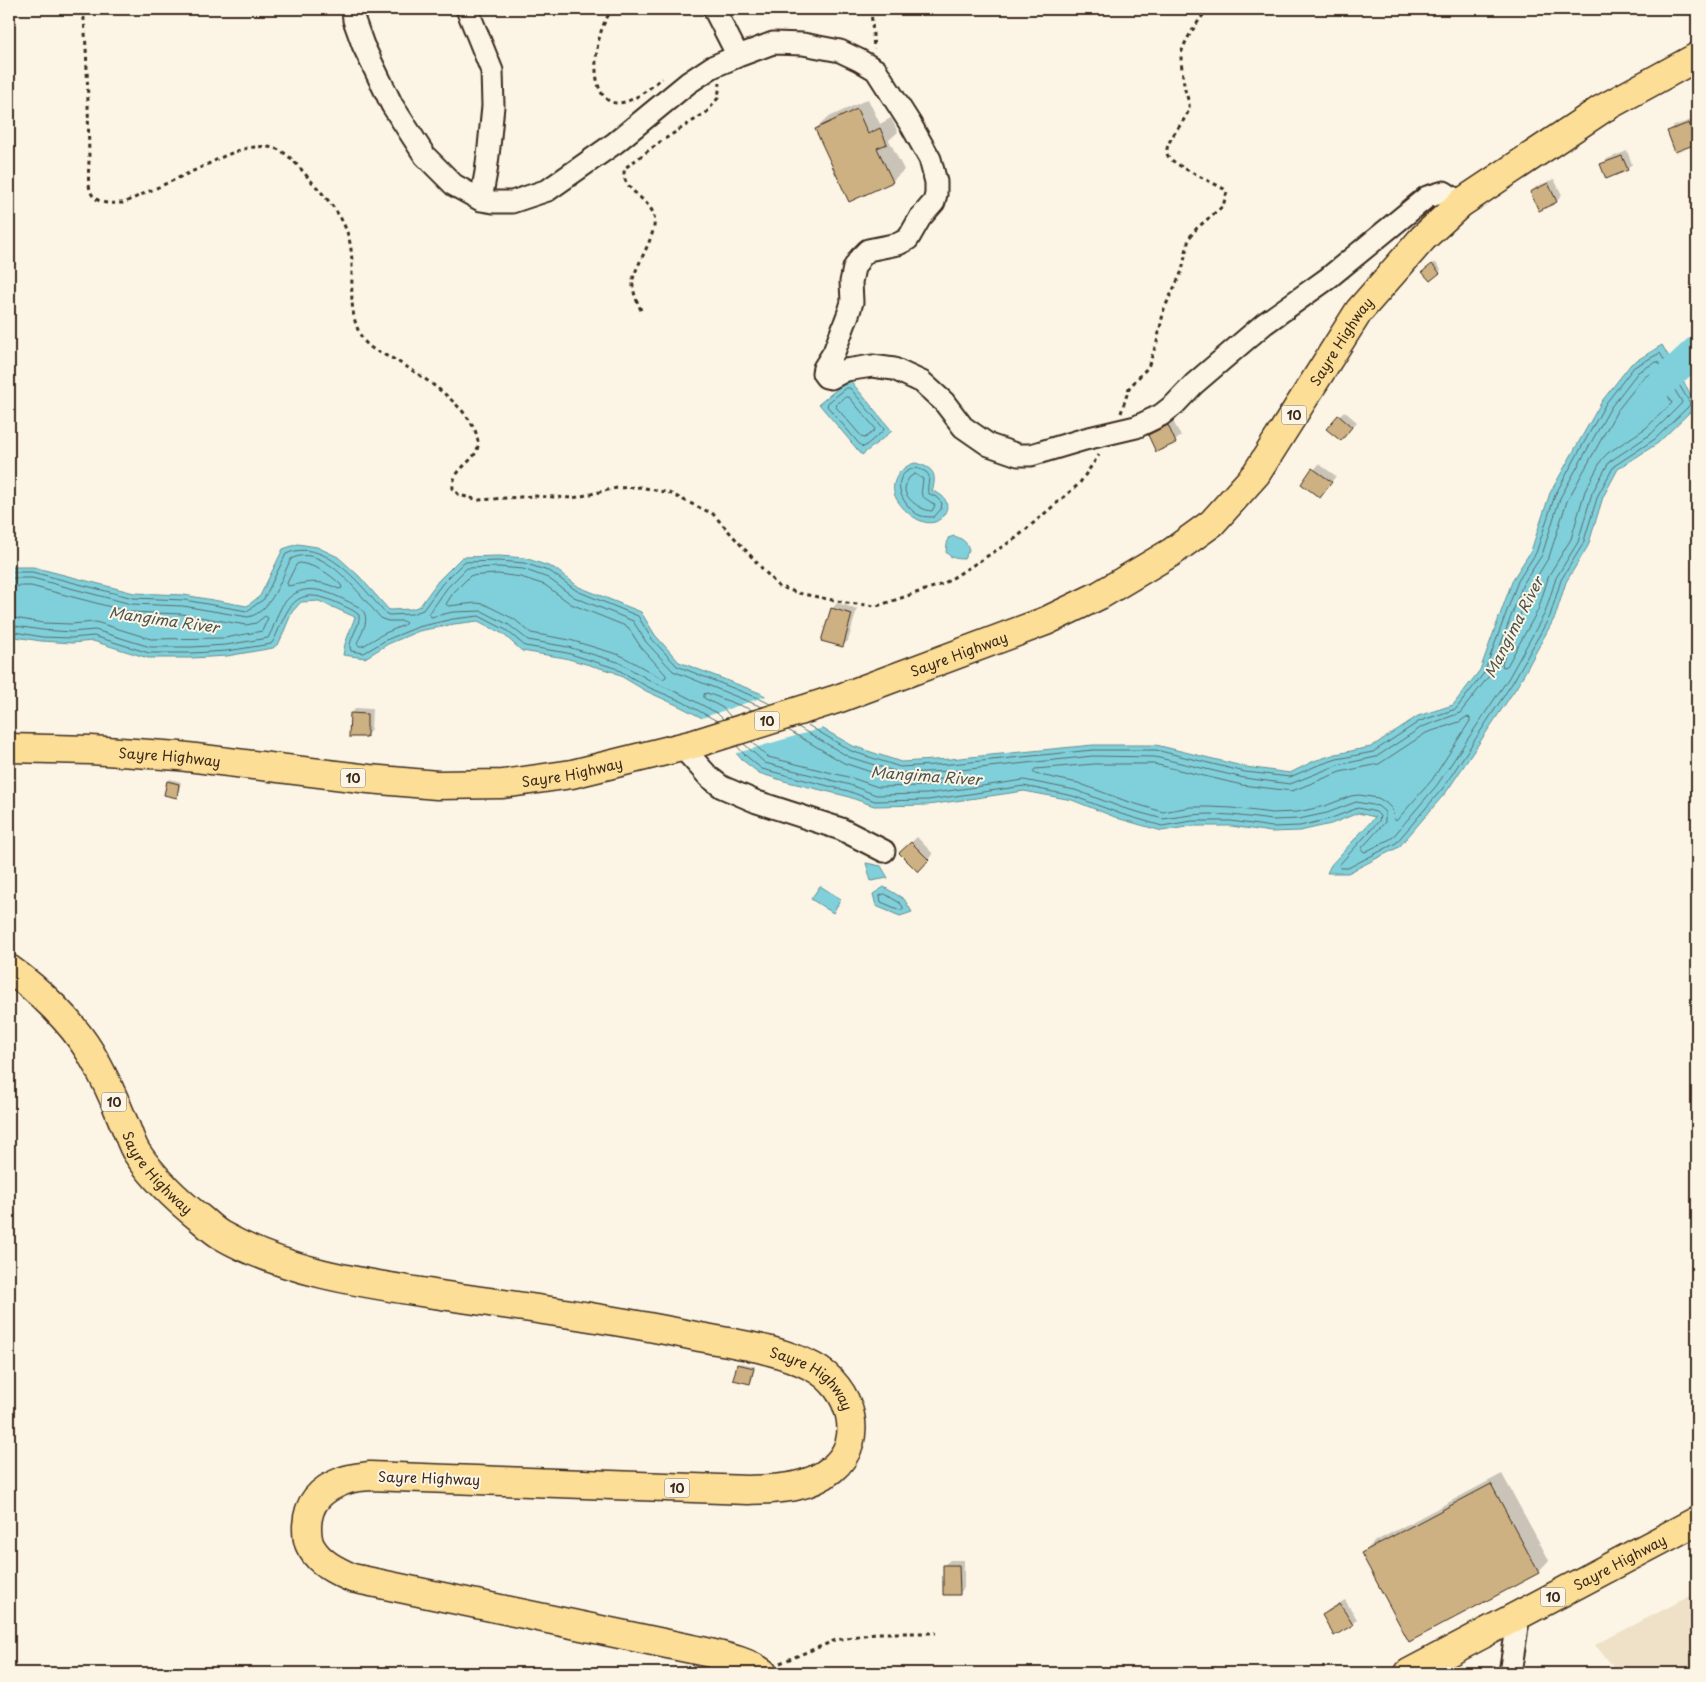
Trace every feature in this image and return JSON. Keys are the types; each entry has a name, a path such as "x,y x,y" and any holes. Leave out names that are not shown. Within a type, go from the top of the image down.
{"highway":[{"name":"Sayre Highway","path":"9,748 91,750 179,756 368,780 437,785 502,784 572,774 688,746 840,698 1046,621 1100,595 1156,562 1212,522 1256,474 1359,311 1423,238 1462,203 1602,109 1697,57"},
{"name":"Sayre Highway","path":"9,969 59,1012 90,1052 136,1151 161,1183 186,1207 219,1234 260,1254 363,1283 675,1331 774,1352 816,1369 835,1384 846,1401 851,1419 851,1439 847,1450 843,1459 829,1471 812,1481 793,1487 748,1490 370,1476 345,1480 329,1488 310,1506 307,1537 312,1549 333,1570 352,1578 706,1652 736,1660 762,1672"},
{"name":"Sayre Highway","path":"1409,1673 1697,1521"}],"street":[{"path":"353,9 354,20 363,45 392,105 425,156 454,185 480,200 493,202 512,202 548,190 615,143 688,83 712,67 773,43 803,44 840,51 876,70 930,159 936,182 936,194 934,202 920,218 908,239 898,244 868,250 860,258 854,268 851,282 852,302 849,312 834,352 823,373 826,377 831,378 846,370 872,366 894,369 922,382 944,402 964,427 989,445 1018,455 1030,455 1149,422 1175,404 1194,384 1258,330 1327,279 1427,197 1444,192 1462,203"},
{"path":"467,9 492,71 493,106 486,172 480,200"},
{"path":"714,9 738,56"},
{"path":"688,746 709,777 722,787 757,802 841,829 884,851"},
{"path":"1510,1673 1519,1615"}],"path":[{"path":"83,9 86,34 90,192 101,202 123,202 245,148 280,150 294,162 340,214 350,242 352,307 357,328 364,342 376,352 395,360 428,381 461,408 476,434 478,446 476,454 461,468 452,482 452,489 459,496 479,500 534,496 573,498 617,488 640,487 668,494 714,514 778,586 798,593 846,603 877,606 943,584 1016,538 1079,484 1116,431 1129,388 1148,367 1157,342 1164,309 1182,271 1189,238 1197,228 1223,206 1227,196 1227,192 1224,189 1192,172 1167,155 1168,144 1186,117 1189,109 1181,65 1182,53 1185,44 1208,9"},
{"path":"871,9 876,70"},
{"path":"762,1672 836,1640 874,1633 936,1633"}],"shaded area":[{"path":"1692,1595 1697,1600 1697,1673 1619,1673 1595,1645"}],"water":[{"path":"1662,345 1697,405 1658,443 1618,469 1603,497 1588,546 1566,582 1555,617 1518,685 1447,791 1399,847 1348,873 1327,873 1331,865 1375,817 1358,813 1331,824 1300,831 1271,832 1231,826 1192,826 1162,831 1120,819 1072,800 1024,791 928,805 874,806 846,796 784,781 759,773 741,759 712,723 646,691 614,672 565,658 522,651 503,634 478,621 419,631 388,644 365,658 343,655 355,617 319,601 301,602 292,612 279,643 273,648 227,656 148,658 93,641 72,643 9,636 9,567 33,567 134,593 184,595 247,606 260,596 283,549 298,544 317,547 338,557 359,576 389,610 412,609 420,606 438,581 462,557 499,556 525,558 554,568 579,587 641,612 655,635 679,662 760,693 853,746 901,762 1093,745 1156,745 1246,767 1290,773 1314,761 1336,754 1371,747 1418,716 1453,705 1480,670 1513,579 1531,551 1550,493 1602,401 1631,364"},
{"path":"849,379 892,431 862,455 819,404"},
{"path":"915,463 926,467 932,472 934,475 934,485 932,491 940,494 947,504 946,512 943,516 931,523 924,522 910,515 899,504 894,492 897,476 905,468"},
{"path":"954,536 964,541 968,547 969,550 964,559 954,558 946,552 948,538"},
{"path":"866,863 881,866 888,878 871,881"},
{"path":"820,886 841,899 833,913 811,899"},
{"path":"884,887 904,899 912,912 900,916 876,906 873,894"}],"pier":[{"path":"769,695 826,727 734,754 710,725 699,719"}],"building":[{"path":"857,109 868,134 880,128 887,144 877,148 893,182 849,202 815,129"},
{"path":"1689,123 1696,144 1675,152 1667,131"},
{"path":"1622,156 1628,170 1606,179 1600,164"},
{"path":"1548,183 1557,202 1539,211 1530,192"},
{"path":"1432,264 1440,273 1430,281 1422,272"},
{"path":"1338,415 1352,427 1341,441 1326,429"},
{"path":"1168,425 1176,443 1156,452 1148,435"},
{"path":"1312,468 1332,482 1320,498 1301,484"},
{"path":"831,608 852,614 843,647 821,641"},
{"path":"350,713 367,714 367,737 349,737"},
{"path":"167,781 179,784 177,798 164,795"},
{"path":"911,842 929,860 918,872 899,853"},
{"path":"737,1364 754,1368 750,1384 733,1380"},
{"path":"1491,1484 1539,1573 1409,1642 1361,1553"},
{"path":"943,1565 959,1565 960,1595 943,1595"},
{"path":"1340,1604 1353,1625 1334,1636 1322,1615"}],"waterway":[{"name":"Mangima River","path":"1647,396 1697,350"}]}
